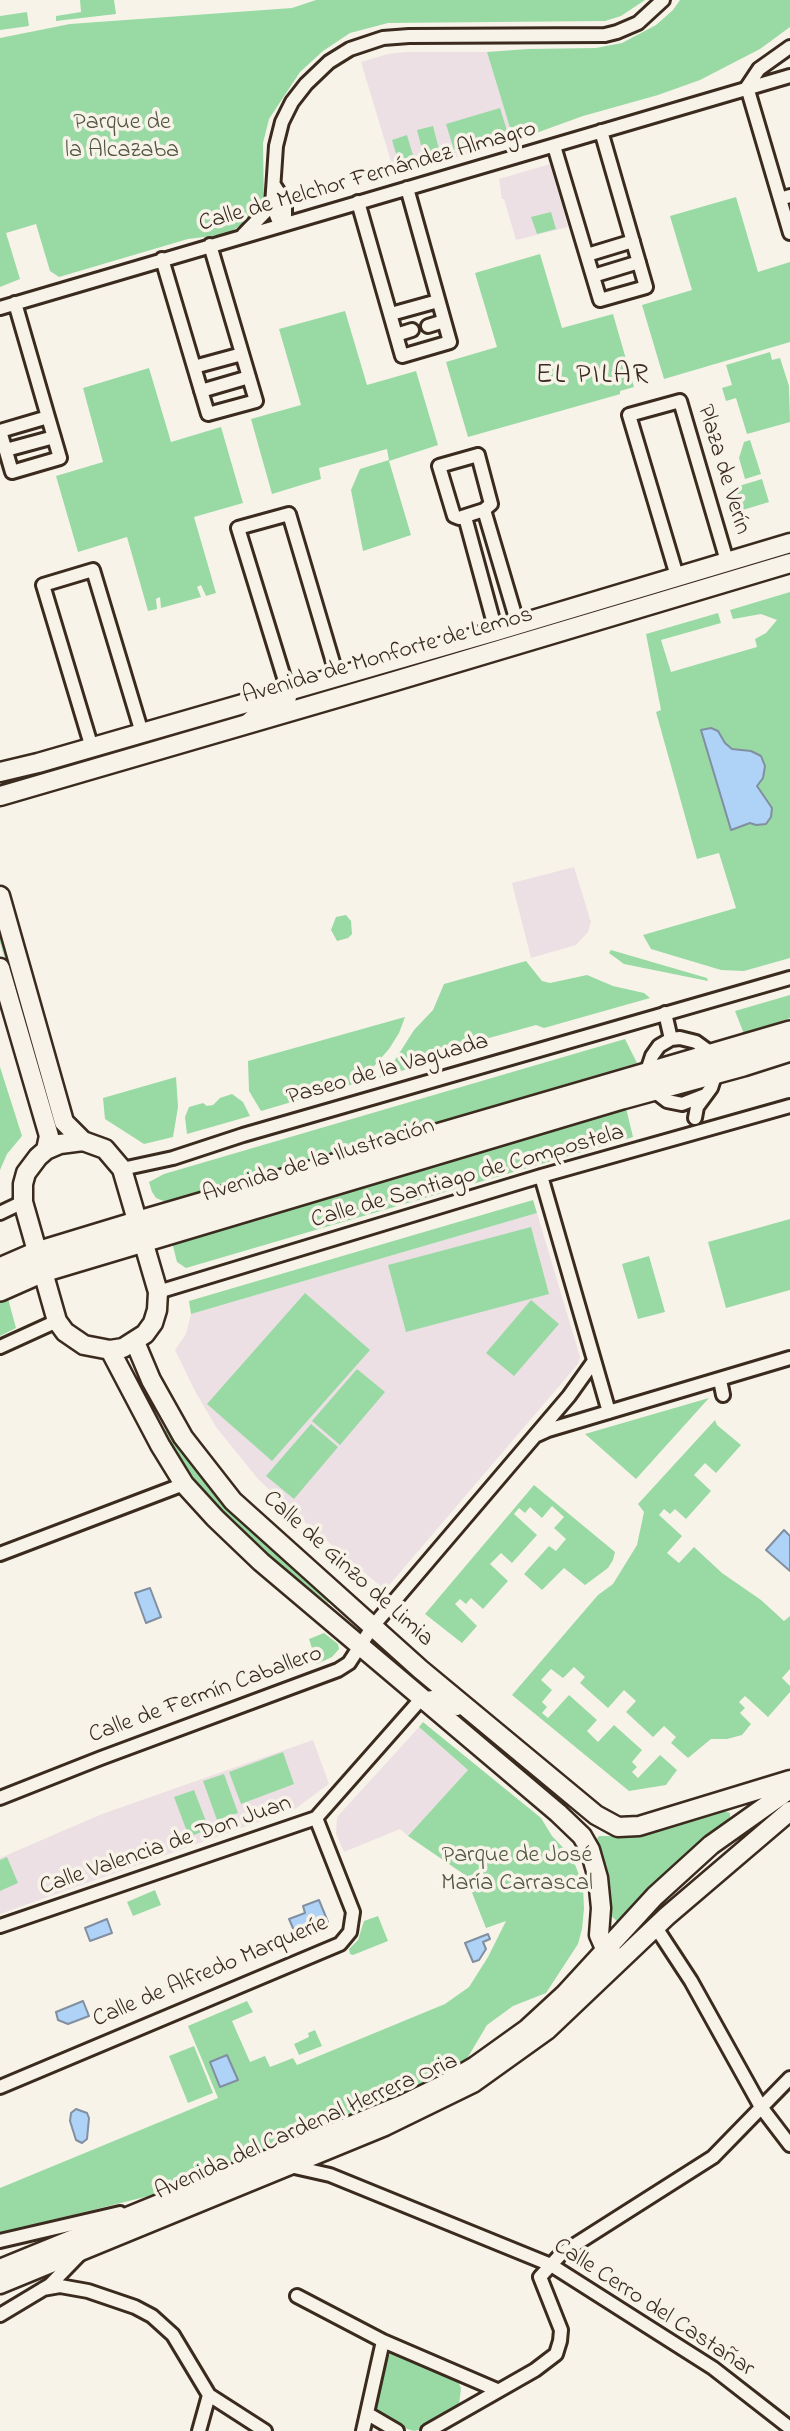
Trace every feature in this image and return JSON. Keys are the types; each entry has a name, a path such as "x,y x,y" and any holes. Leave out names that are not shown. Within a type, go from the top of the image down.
{"highway":[{"path":"752,1042 765,1033 790,1023"},
{"name":"Avenida de la Ilustración","path":"0,1269 40,1262 652,1081 711,1063 752,1042 790,1032"},
{"name":"Avenida de la Ilustración","path":"711,1063 743,1066 790,1050"},
{"path":"743,1066 757,1069 790,1064"},
{"name":"Avenida de la Ilustración","path":"0,1290 40,1262"}],"main road":[{"name":"Avenida de Monforte de Lemos","path":"0,772 518,625 790,543"},
{"name":"Avenida de Monforte de Lemos","path":"0,796 790,563"},
{"path":"0,896 64,1122 83,1141 105,1149 122,1169 142,1231 158,1292 157,1310 153,1323 145,1334 123,1348 110,1350 84,1345 65,1332 57,1321 23,1202 26,1173 46,1150 60,1144 83,1141"},
{"path":"0,968 49,1136 46,1150"},
{"name":"Calle de Ginzo de Limia","path":"135,1342 165,1407 183,1437 215,1480 251,1518 420,1669 608,1823 628,1827 790,1780"},
{"name":"Calle de Ginzo de Limia","path":"110,1350 145,1420 184,1484 236,1539 582,1836 590,1850 598,1878 601,1908 599,1936 606,1951"},
{"name":"Avenida del Cardenal Herrera Oria","path":"0,2269 376,2115 443,2085 487,2059 533,2024 576,1984 667,1884 711,1845 790,1789"},
{"path":"661,1921 690,1885 745,1836 740,1808 733,1803 711,1804"},
{"name":"Avenida del Cardenal Herrera Oria","path":"0,2284 428,2107 492,2071 547,2030 661,1921 790,1811"},
{"path":"606,1951 619,1957 625,1956"}],"street":[{"path":"282,224 274,184 276,145 287,111 318,71 350,49 383,38 409,36 605,35 638,23 663,0"},
{"path":"790,47 760,69 747,87 785,197 790,233"},
{"name":"Calle de Melchor Fernández Almagro","path":"0,308 790,76"},
{"path":"554,146 600,300 646,287 601,131"},
{"path":"358,202 402,356 450,342 407,188"},
{"path":"278,204 313,215"},
{"path":"240,237 278,204"},
{"path":"587,255 634,242"},
{"path":"162,259 208,414 256,401 210,245"},
{"path":"593,276 639,262"},
{"path":"391,314 438,300"},
{"path":"15,303 60,458 12,472 0,431 48,417"},
{"path":"428,326 444,321"},
{"path":"396,335 412,330"},
{"path":"194,368 242,354"},
{"path":"201,391 249,377"},
{"name":"Plaza de Verín","path":"677,576 629,415 680,401 727,561"},
{"path":"6,450 54,437"},
{"path":"478,455 491,500 490,506 465,517 454,516 439,466 478,455"},
{"path":"484,510 518,625"},
{"path":"239,726 260,709 289,702 290,697 238,528 289,514 337,677"},
{"path":"465,517 496,631"},
{"path":"92,748 43,585 93,570 142,733"},
{"name":"Paseo de la Vaguada","path":"122,1169 173,1158 243,1135 790,978"},
{"path":"665,1013 671,1039"},
{"path":"671,1039 699,1043 707,1050 711,1063 713,1083 697,1107 697,1124 685,1107 661,1098 652,1081 649,1064 654,1053 671,1039"},
{"path":"675,1104 688,1104 705,1095"},
{"name":"Calle de Santiago de Compostela","path":"158,1292 541,1176 697,1124 790,1106"},
{"path":"541,1176 609,1412"},
{"path":"0,1213 23,1202"},
{"path":"0,1347 57,1321"},
{"name":"Calle de Fermín Caballero","path":"534,1437 548,1430 790,1358"},
{"name":"Calle de Fermín Caballero","path":"0,1798 338,1670 349,1663 373,1626 534,1437 594,1362"},
{"path":"720,1380 723,1395"},
{"path":"0,1555 184,1484"},
{"name":"Calle de Ginzo de Limia","path":"421,1699 433,1697 450,1704 528,1768 573,1796"},
{"name":"Calle Valencia de Don Juan","path":"0,1926 316,1818 421,1699"},
{"name":"Calle de Alfredo Marqueríe","path":"0,2085 340,1944 350,1931 353,1912 316,1818"},
{"path":"661,1921 761,2107 790,2146"},
{"path":"428,2431 535,2370 556,2354 561,2330 540,2277 562,2252 713,2157 790,2078"},
{"path":"330,2175 328,2157 333,2148"},
{"name":"Calle Cerro del Castañar","path":"289,2166 330,2175 551,2264 713,2368 790,2428"},
{"name":"Avenida del Cardenal Herrera Oria","path":"0,2241 158,2205"},
{"name":"Avenida del Cardenal Herrera Oria","path":"0,2315 56,2280 85,2250"},
{"path":"69,2266 66,2277 75,2288"},
{"path":"43,2289 60,2286 75,2288 152,2315 173,2335 209,2395 265,2431"},
{"path":"297,2297 383,2341 497,2390"},
{"path":"363,2431 383,2341"},
{"path":"199,2431 209,2395"},
{"path":"368,2414 397,2431"}],"shaded area":[{"path":"406,52 487,52 514,141 395,175 361,62"},
{"path":"550,164 568,227 516,240 502,199 499,179"},
{"path":"574,867 591,922 588,932 576,945 531,958 512,883"},
{"path":"537,1213 580,1357 578,1364 385,1590 258,1479 216,1427 175,1350 186,1334 191,1314"},
{"path":"419,1727 468,1770 408,1836 400,1829 344,1852 336,1834 337,1817"},
{"path":"313,1740 329,1784 295,1809 0,1914 0,1858 102,1814"}],"green space":[{"path":"80,0 114,0 116,14 56,21 56,16 81,12"},
{"name":"Parque de la Alcazaba","path":"316,0 645,0 621,16 605,21 388,23 350,33 323,51 300,72 269,119 263,143 264,204 258,214 227,234 188,239 59,277 50,271 36,224 6,233 20,279 0,287 0,38 70,24 292,8"},
{"path":"680,0 790,0 790,27 760,49 700,80 583,116 514,141 487,52 596,48 622,43 656,25"},
{"path":"27,12 29,26 0,30 0,16"},
{"path":"500,108 508,134 454,150 446,124"},
{"path":"433,126 440,153 424,157 417,130"},
{"path":"407,135 414,159 399,164 392,140"},
{"path":"736,197 758,272 790,262 790,342 664,379 642,305 692,290 670,216"},
{"path":"551,212 556,229 537,234 531,217"},
{"path":"540,254 562,328 613,314 634,387 620,391 617,395 468,437 446,362 497,347 475,273"},
{"path":"345,311 367,385 416,371 438,445 389,461 411,535 363,551 351,490 360,469 389,460 387,449 319,468 321,479 272,494 251,419 301,405 279,329"},
{"path":"770,352 772,360 780,358 789,386 790,422 747,434 736,398 726,401 722,388 732,385 726,365"},
{"path":"149,368 171,442 221,427 243,503 194,517 216,593 206,596 201,585 197,587 201,597 161,608 160,597 156,599 157,609 148,611 127,537 78,552 56,476 103,462 83,388"},
{"path":"750,440 761,474 745,479 739,458 744,442"},
{"path":"762,479 769,502 736,512 729,489"},
{"path":"790,592 790,958 744,971 721,970 651,949 643,935 736,908 719,853 697,859 656,712 661,710 646,634 718,613 721,623 661,640 671,672 757,647 755,639 766,633 777,620 761,614 733,619 730,610"},
{"path":"346,915 351,921 352,934 337,941 331,930 336,917"},
{"path":"0,925 49,1094 44,1096 0,942"},
{"path":"611,950 707,978 708,981 624,964 609,953"},
{"path":"526,961 542,981 550,983 587,975 613,986 644,993 650,998 544,1028 536,1025 471,1043 470,1050 378,1078 393,1063 414,1030 433,1010 444,984"},
{"path":"790,995 790,1018 744,1034 735,1011"},
{"path":"405,1017 389,1049 360,1082 261,1111 249,1091 248,1061"},
{"path":"625,1039 637,1063 166,1202 156,1198 152,1192 149,1182 164,1174"},
{"path":"0,1067 22,1136 7,1154 0,1170"},
{"path":"176,1077 178,1107 173,1137 144,1144 105,1119 103,1098"},
{"path":"232,1094 243,1102 250,1116 187,1134 185,1117 189,1107 203,1103 207,1106 213,1105 220,1098"},
{"path":"626,1108 633,1137 186,1268 177,1262 173,1246 176,1240"},
{"path":"533,1200 537,1213 191,1314 189,1301"},
{"path":"790,1219 790,1290 726,1308 708,1242"},
{"path":"531,1227 549,1294 406,1332 388,1265"},
{"path":"649,1256 665,1312 638,1319 622,1264"},
{"path":"305,1293 370,1350 272,1461 207,1404"},
{"path":"7,1295 16,1328 0,1336 0,1298"},
{"path":"531,1300 559,1324 514,1376 486,1353"},
{"path":"357,1369 385,1392 340,1445 312,1421"},
{"path":"709,1398 636,1479 585,1434"},
{"path":"715,1420 717,1425 741,1445 716,1473 705,1463 694,1475 711,1491 686,1519 675,1509 670,1514 664,1509 659,1515 682,1536 667,1553 679,1563 694,1547 722,1573 761,1600 784,1621 790,1616 790,1669 782,1678 790,1686 790,1692 768,1717 745,1696 739,1702 745,1708 740,1713 751,1724 742,1735 711,1739 688,1758 671,1743 676,1737 664,1726 653,1737 626,1712 636,1701 624,1690 608,1708 580,1683 585,1677 574,1667 563,1678 551,1669 541,1680 552,1690 542,1702 547,1707 542,1713 548,1718 569,1695 597,1720 587,1731 598,1742 614,1725 642,1750 632,1762 637,1767 632,1772 638,1778 660,1755 677,1770 666,1785 629,1791 512,1695 598,1595 613,1584 637,1545 644,1512 638,1504"},
{"path":"311,1424 338,1447 294,1499 266,1476"},
{"path":"169,1430 214,1492 258,1536 332,1599 328,1603 248,1538 226,1516 198,1484 162,1431"},
{"path":"534,1485 615,1552 613,1560 608,1568 585,1585 564,1568 542,1590 524,1574 549,1546 556,1551 566,1539 554,1528 564,1517 552,1506 542,1518 530,1507 525,1513 519,1508 514,1514 537,1535 512,1563 501,1553 490,1564 508,1581 483,1609 471,1598 466,1604 460,1599 455,1604 477,1626 462,1643 425,1614"},
{"path":"324,1633 338,1644 339,1649 332,1657 317,1664 309,1639"},
{"name":"Parque de José María Carrascal","path":"423,1722 541,1818 552,1836 572,1857 583,1885 582,1929 578,1944 546,1993 513,2006 487,2025 468,2057 448,2071 409,2091 161,2193 0,2233 0,2188 218,2098 188,2026 247,2001 253,2012 232,2021 250,2062 265,2056 270,2067 293,2058 297,2065 445,2004 469,1987 506,1921 486,1928 465,1875 408,1836 468,1770 419,1727"},
{"path":"283,1752 294,1784 241,1804 229,1772"},
{"path":"224,1774 238,1813 217,1820 203,1781"},
{"path":"194,1790 209,1829 189,1837 174,1797"},
{"path":"724,1811 730,1813 730,1819 665,1874 619,1923 609,1914 608,1871 596,1840 599,1836 640,1836"},
{"path":"7,1857 18,1883 0,1891 0,1860"},
{"path":"155,1890 161,1905 133,1916 127,1902"},
{"path":"378,1916 388,1941 350,1954 349,1949 358,1940 364,1921"},
{"path":"315,2030 322,2046 299,2055 294,2044 309,2037 308,2033"},
{"path":"194,2046 213,2093 188,2103 169,2056"},
{"path":"396,2352 451,2374 457,2380 461,2388 460,2397 459,2404 453,2411 423,2429 414,2431 378,2413 375,2399 384,2357"}],"water":[{"path":"711,728 718,731 732,749 751,751 761,756 765,766 763,778 757,786 772,808 771,817 766,824 750,823 731,830 701,730"},
{"path":"784,1530 790,1536 790,1571 766,1550"},
{"path":"150,1588 161,1617 146,1623 135,1593"},
{"path":"319,1900 328,1922 296,1935 289,1919 305,1913 303,1906"},
{"path":"107,1919 112,1933 90,1941 85,1928"},
{"path":"488,1934 490,1939 483,1942 486,1949 479,1960 473,1962 465,1943"},
{"path":"83,2001 89,2016 68,2024 58,2020 56,2012"},
{"path":"227,2055 238,2080 220,2087 210,2062"},
{"path":"76,2109 87,2113 89,2118 87,2139 82,2143 76,2140 70,2121 71,2113"}],"district":[{"name":"EL PILAR","path":"593,377"}]}
